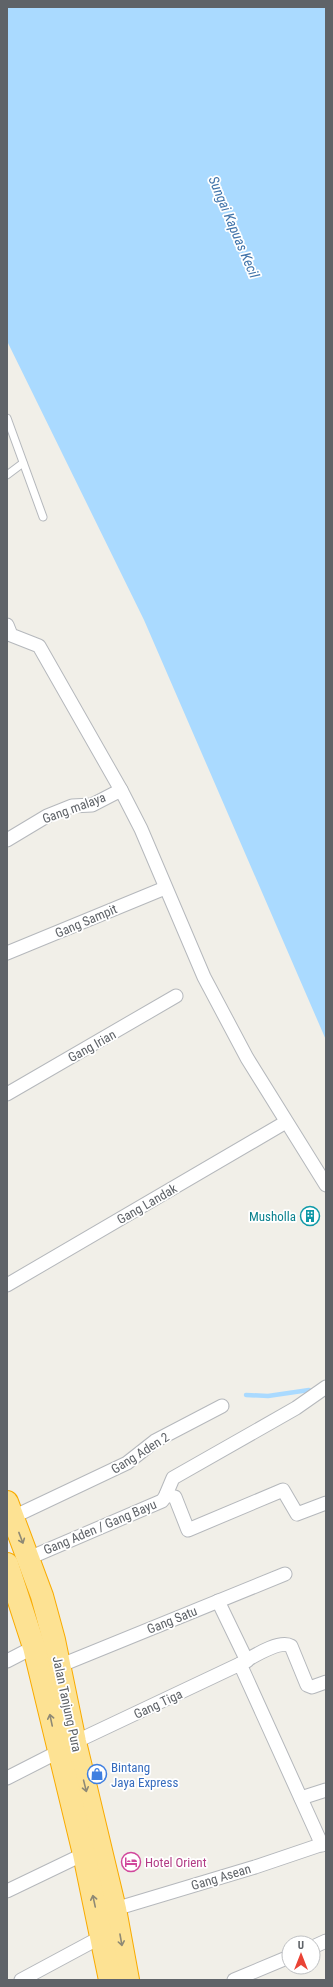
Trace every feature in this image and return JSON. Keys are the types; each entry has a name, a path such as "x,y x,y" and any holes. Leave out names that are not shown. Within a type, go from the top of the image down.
{"highway":[{"name":"Jalan Tanjung Pura","path":"10,1509 42,1596 60,1666 66,1747 84,1854 110,1980"},
{"name":"Jalan Tanjung Pura","path":"9,1576 34,1647 66,1747 115,1909 128,1980"}],"street":[{"path":"7,625 11,635 39,646 121,790 141,829 204,977 247,1058 326,1185"},
{"name":"Gang malaya","path":"7,840 47,816 72,806 92,805 121,790"},
{"name":"Gang Sampit","path":"7,953 165,888"},
{"name":"Gang Irian","path":"7,1094 176,996"},
{"name":"Gang Landak","path":"7,1285 286,1122"},
{"name":"Gang Aden / Gang Bayu","path":"29,1558 162,1501 166,1495 172,1478 296,1408 326,1387"},
{"name":"Gang Aden 2","path":"10,1509 127,1464 156,1441 222,1406"},
{"path":"166,1495 176,1498 188,1530 283,1490 297,1514 326,1503"},
{"name":"Gang Satu","path":"60,1666 285,1574"},
{"path":"218,1601 300,1798 324,1844"},
{"name":"Gang Tiga","path":"7,1778 66,1747 243,1663 278,1644 290,1646 307,1685 312,1687 326,1682"},
{"path":"7,1661 34,1647"},
{"path":"300,1798 326,1790"},
{"name":"Gang Asean","path":"115,1909 255,1867 324,1844"},
{"path":"7,1892 84,1854"},
{"path":"21,1980 102,1937"},
{"path":"234,1980 281,1960"}],"lane":[{"path":"7,418 43,517"},
{"path":"7,475 23,464"}],"water":[{"name":"Sungai Kapuas Kecil","path":"7,7 326,7 326,1040 144,620 7,341"}],"waterway":[{"path":"246,1395 268,1396 309,1390"}],"place":[{"name":"Musholla","path":"310,1216"},
{"name":"Bintang Jaya Express","path":"97,1774"},
{"name":"Hotel Orient","path":"131,1862"}]}
